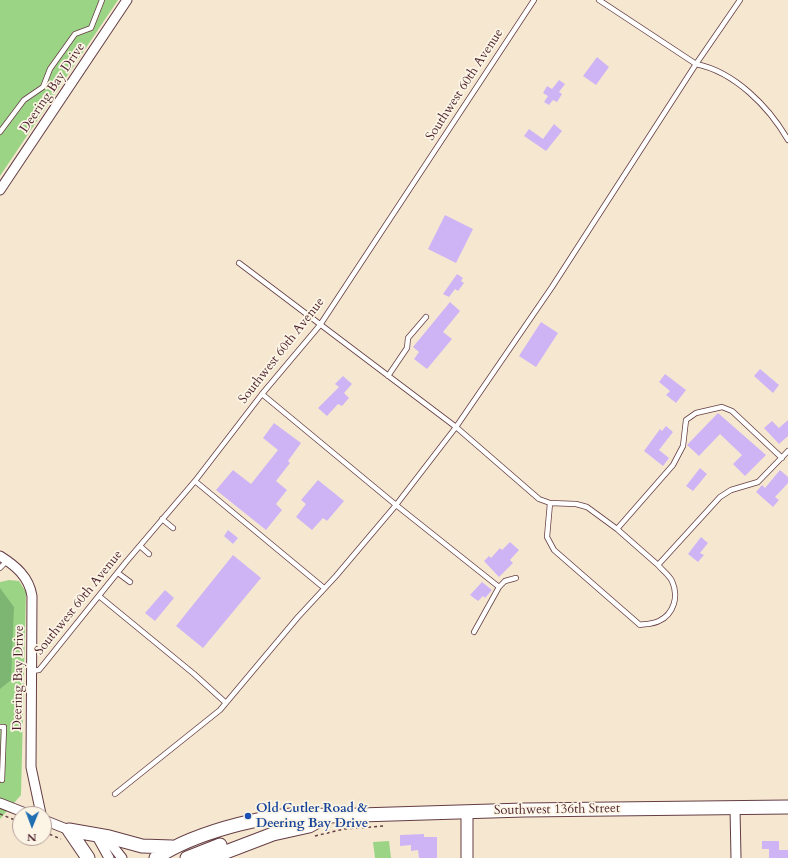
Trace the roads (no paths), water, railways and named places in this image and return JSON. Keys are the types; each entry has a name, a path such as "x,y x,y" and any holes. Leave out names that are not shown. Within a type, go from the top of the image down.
{"main road":[{"name":"Southwest 136th Street","path":"156,858 172,847 231,827 283,816 311,814 326,816 467,812 788,807"},
{"name":"Southwest 136th Street","path":"210,858 273,834 309,826 326,816"},
{"path":"69,830 108,837 142,846 172,847"},
{"path":"69,830 80,844 88,858"},
{"path":"187,858 228,843 273,834"}],"street":[{"name":"Deering Bay Drive","path":"0,190 127,0"},
{"name":"Deering Bay Drive","path":"4,558 24,575 32,591 31,767 39,806"},
{"path":"0,803 12,808"},
{"path":"735,808 736,858"},
{"path":"467,812 468,858"},
{"path":"52,823 69,830 98,838 111,844 122,858"},
{"path":"98,838 109,858"}],"lane":[{"path":"0,132 24,100 43,87 50,69 75,34 91,28 102,0"},
{"name":"Southwest 60th Avenue","path":"32,671 39,670 162,519 195,481 262,394 320,325 534,0"},
{"path":"599,0 696,64 710,66 730,78 754,97 771,114 788,140"},
{"path":"115,794 220,710 298,617 396,505 456,427 552,287 696,64 740,0"},
{"path":"239,263 456,427 539,499 550,503 587,506 617,529 658,565 672,580 675,592 674,603 668,614 659,621 640,625 554,550 546,537 550,503"},
{"path":"388,376 407,348 408,338 426,317"},
{"path":"262,394 499,588"},
{"path":"617,529 673,464 683,446 686,420 696,413 722,407 732,411 782,458"},
{"path":"658,565 720,497 731,490 758,482 788,451"},
{"path":"195,481 324,588"},
{"path":"162,519 173,528"},
{"path":"140,546 149,554"},
{"path":"0,568 4,558"},
{"path":"118,573 130,582"},
{"path":"474,632 499,588 505,581 516,578"},
{"path":"99,596 194,674 226,703"},
{"path":"0,727 4,727 2,780"}],"place":[{"name":"Old Cutler Road & Deering Bay Drive","path":"248,816"}]}
